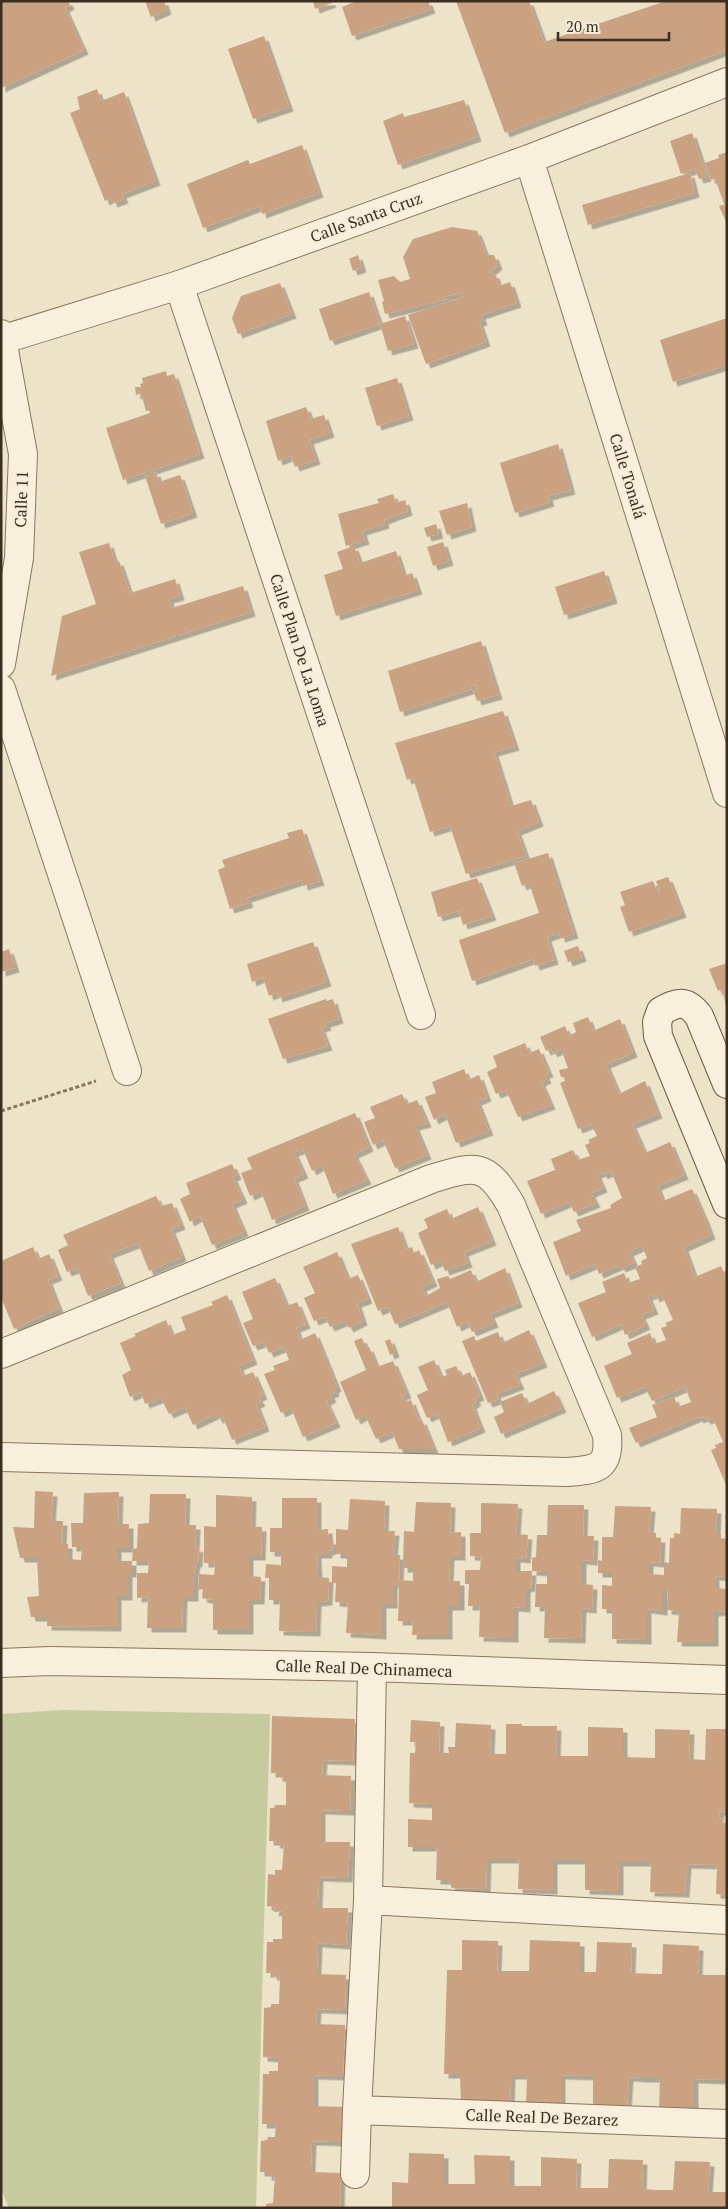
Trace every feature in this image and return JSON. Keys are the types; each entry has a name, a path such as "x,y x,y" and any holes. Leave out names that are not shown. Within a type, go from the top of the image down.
{"street":[{"name":"Calle Santa Cruz","path":"2,337 179,285 529,159 727,82"},
{"name":"Calle Tonalá","path":"529,159 727,793"},
{"name":"Calle Plan De La Loma","path":"179,285 421,1015"},
{"name":"Calle 11","path":"1,664 19,558 23,454 2,337"},
{"path":"1,689 127,1071"},
{"path":"727,1084 699,1016 693,1009 686,1004 680,1003 661,1011 657,1022 658,1036 727,1204"},
{"path":"1,1457 567,1472 589,1470 599,1466 607,1458 608,1448 606,1435 511,1205 492,1176 476,1170 469,1169 431,1179 5,1352"},
{"name":"Calle Real De Chinameca","path":"1,1663 50,1661 372,1667 727,1680"},
{"path":"355,2174 356,2110 368,1900 372,1667"},
{"path":"368,1900 727,1920"},
{"name":"Calle Real De Bezarez","path":"356,2110 727,2124"}],"path":[{"path":"1,1111 127,1071"}],"green space":[{"path":"63,1710 270,1714 256,2208 9,2208 1,2189 1,1714"}],"building":[{"path":"1,1 68,1 70,5 65,8 84,50 1,88"},
{"path":"145,1 164,1 167,10 151,17"},
{"path":"313,1 331,1 332,3 315,9"},
{"path":"357,1 428,1 431,9 352,36 342,7"},
{"path":"456,1 529,1 544,42 666,1 727,1 727,50 505,133"},
{"path":"264,36 289,107 253,119 228,49"},
{"path":"97,89 101,101 124,92 156,181 122,194 124,199 113,203 111,198 105,201 70,113 80,109 77,97"},
{"path":"464,100 477,137 398,165 383,121 403,113 404,117"},
{"path":"692,133 707,177 699,179 695,169 681,174 670,141"},
{"path":"302,145 319,193 262,214 260,206 203,228 187,184 248,160 250,164"},
{"path":"727,152 727,204 724,204 715,178 711,180 705,163 719,158 718,155"},
{"path":"690,173 695,193 588,225 582,205"},
{"path":"726,204 727,206 727,224 719,206"},
{"path":"452,227 477,231 486,255 494,255 498,265 491,271 495,274 499,286 510,282 517,303 481,315 483,321 479,322 486,342 426,364 408,315 463,297 461,293 447,296 447,299 385,314 382,302 384,301 378,280 394,276 400,282 410,279 403,257 413,239"},
{"path":"358,255 362,268 353,271 349,259"},
{"path":"280,283 292,314 238,334 232,318 241,296"},
{"path":"369,292 380,324 330,341 319,309"},
{"path":"405,316 414,344 388,351 380,324"},
{"path":"727,318 727,365 673,382 660,340"},
{"path":"166,371 167,376 174,374 200,454 123,480 106,428 150,413 150,410 146,411 141,393 136,395 135,387 141,387 140,384 143,383 142,378"},
{"path":"397,378 409,416 377,426 365,388"},
{"path":"306,407 311,419 324,415 330,433 309,440 316,460 295,467 291,456 278,461 266,421"},
{"path":"558,444 571,490 548,496 550,502 515,513 500,463"},
{"path":"156,472 159,482 180,475 193,513 161,524 145,476"},
{"path":"393,494 396,503 405,500 408,511 384,520 385,524 362,531 365,540 346,546 338,514 379,503 377,499"},
{"path":"467,503 472,527 447,535 439,511"},
{"path":"436,524 439,534 427,537 424,528"},
{"path":"443,542 449,561 433,566 427,547"},
{"path":"109,543 115,562 119,561 130,593 175,579 180,596 169,599 172,608 243,586 251,612 51,676 62,616 96,604 79,552"},
{"path":"354,546 360,563 396,551 404,576 412,573 418,590 336,616 324,575 343,569 337,552"},
{"path":"604,571 613,599 564,615 555,587"},
{"path":"481,641 498,695 477,701 473,690 477,688 476,684 471,686 472,689 400,712 388,671"},
{"path":"503,711 515,746 494,752 511,806 531,800 539,822 517,831 526,856 466,874 450,826 430,832 413,778 407,780 395,743"},
{"path":"302,829 320,881 303,886 302,880 247,898 249,903 230,909 218,870 225,867 222,860 289,838 287,833"},
{"path":"548,853 574,934 561,938 559,933 547,937 554,960 535,966 533,959 472,981 459,940 539,913 529,883 522,886 514,863"},
{"path":"668,877 682,913 629,932 620,907 625,905 620,892 653,881 658,894 660,893 656,881"},
{"path":"477,878 492,916 463,925 459,911 438,917 431,892"},
{"path":"313,942 327,982 278,998 277,993 269,996 263,977 252,982 247,964"},
{"path":"578,946 582,957 568,962 564,951"},
{"path":"9,949 15,968 1,972 1,952"},
{"path":"727,963 726,1007 722,989 718,991 709,969"},
{"path":"326,999 327,1001 333,999 339,1019 326,1023 327,1026 321,1028 328,1046 283,1059 268,1019"},
{"path":"588,1017 593,1031 620,1019 633,1053 606,1064 619,1094 645,1081 658,1114 632,1124 645,1153 670,1142 684,1175 657,1186 663,1201 692,1189 705,1219 711,1235 684,1247 695,1277 721,1266 727,1280 727,1487 711,1450 716,1448 715,1445 723,1442 713,1418 706,1420 704,1417 699,1419 698,1417 636,1443 629,1428 657,1417 652,1405 674,1397 678,1407 691,1402 685,1387 652,1401 645,1387 617,1398 604,1366 632,1354 627,1343 650,1333 654,1344 666,1340 661,1328 667,1326 665,1323 673,1320 662,1295 655,1298 654,1294 648,1296 654,1310 641,1315 646,1325 625,1335 621,1324 592,1337 578,1303 606,1292 602,1282 624,1273 628,1283 640,1279 635,1267 642,1264 641,1261 647,1258 642,1246 629,1252 634,1263 621,1268 620,1265 599,1274 595,1264 566,1276 553,1242 581,1231 576,1220 611,1208 610,1205 622,1198 611,1171 603,1175 602,1172 597,1174 603,1188 591,1193 596,1203 574,1212 569,1202 541,1214 527,1181 555,1170 551,1159 573,1150 578,1160 590,1156 585,1145 590,1143 588,1140 597,1136 591,1124 578,1129 560,1083 565,1081 564,1077 561,1077 559,1070 568,1068 561,1049 553,1053 551,1049 546,1051 540,1037 565,1026 569,1036 576,1032 573,1023"},
{"path":"525,1043 529,1053 539,1049 549,1073 545,1074 547,1079 541,1082 551,1105 518,1117 506,1090 496,1094 487,1072 497,1067 493,1056"},
{"path":"464,1069 468,1080 479,1075 487,1097 477,1101 489,1131 456,1143 445,1114 434,1120 425,1097 436,1093 432,1082"},
{"path":"402,1094 407,1104 417,1100 427,1123 415,1126 427,1155 395,1168 383,1140 373,1145 364,1122 375,1118 370,1107"},
{"path":"355,1113 369,1147 354,1154 367,1180 333,1194 322,1165 312,1171 303,1149 294,1152 304,1174 294,1178 305,1206 272,1220 261,1191 250,1196 241,1173 252,1169 247,1158"},
{"path":"232,1164 237,1175 233,1177 243,1199 232,1204 244,1232 212,1245 200,1216 190,1222 180,1199 190,1194 186,1183"},
{"path":"156,1196 161,1206 172,1203 181,1225 171,1229 182,1257 149,1271 138,1243 109,1254 121,1283 88,1296 77,1268 67,1272 58,1250 68,1245 63,1235"},
{"path":"478,1207 492,1241 464,1252 468,1263 445,1271 441,1261 431,1265 418,1233 428,1228 424,1219 447,1209 451,1219"},
{"path":"398,1227 406,1249 412,1247 414,1253 419,1250 433,1282 422,1287 426,1296 440,1288 437,1279 448,1276 450,1279 471,1270 476,1282 505,1268 518,1303 490,1314 494,1323 472,1332 467,1322 457,1327 447,1302 395,1324 388,1307 378,1311 351,1244"},
{"path":"33,1247 38,1259 49,1254 58,1276 48,1280 59,1308 14,1329 1,1297 1,1261"},
{"path":"337,1252 348,1279 358,1275 368,1299 357,1303 363,1321 349,1328 345,1321 330,1327 325,1317 314,1321 304,1298 315,1293 303,1267"},
{"path":"275,1278 287,1306 297,1302 306,1324 296,1328 300,1340 315,1333 337,1387 334,1389 335,1392 330,1394 332,1398 326,1401 336,1423 303,1437 291,1408 281,1413 264,1374 275,1370 273,1366 289,1360 284,1347 269,1353 264,1342 253,1346 243,1323 253,1319 242,1292"},
{"path":"227,1295 253,1360 239,1366 243,1376 253,1372 263,1395 258,1397 261,1402 256,1404 265,1427 232,1440 223,1417 218,1419 216,1414 193,1425 185,1407 169,1414 161,1398 145,1404 141,1392 130,1397 122,1375 131,1370 120,1343 136,1336 134,1334 166,1320 172,1335 186,1330 181,1317 213,1305 211,1302"},
{"path":"529,1330 543,1363 515,1374 520,1385 496,1394 499,1399 488,1403 462,1341 474,1336 476,1341 498,1332 502,1343"},
{"path":"362,1338 366,1348 369,1347 377,1367 393,1361 407,1394 402,1396 405,1402 411,1400 419,1421 422,1420 434,1449 399,1449 392,1432 376,1439 365,1415 356,1420 340,1382 366,1370 354,1341"},
{"path":"390,1339 395,1353 390,1355 385,1341"},
{"path":"434,1360 441,1377 447,1375 445,1370 456,1366 461,1376 470,1372 480,1396 475,1398 477,1401 472,1405 481,1428 448,1442 437,1413 427,1418 417,1395 428,1390 418,1367"},
{"path":"554,1391 562,1408 501,1434 494,1417 504,1412 500,1402 522,1393 527,1404"},
{"path":"35,1491 53,1492 51,1521 63,1521 62,1544 68,1544 68,1559 81,1560 82,1547 72,1547 71,1523 83,1523 84,1493 119,1492 118,1524 129,1524 129,1548 117,1548 117,1561 132,1561 132,1573 128,1573 128,1596 117,1596 117,1627 47,1626 47,1617 31,1617 27,1597 39,1596 37,1558 20,1558 13,1527 34,1528"},
{"path":"150,1494 186,1494 185,1525 196,1525 195,1548 199,1547 198,1562 196,1563 194,1574 194,1597 183,1597 182,1628 147,1628 148,1597 137,1598 137,1573 148,1573 149,1561 132,1561 133,1549 137,1548 138,1524 149,1523"},
{"path":"216,1495 252,1497 251,1527 262,1527 261,1556 249,1556 249,1576 261,1577 260,1600 249,1600 249,1630 213,1630 213,1600 202,1598 203,1589 198,1590 199,1574 214,1575 215,1563 204,1563 204,1526 216,1527"},
{"path":"282,1498 317,1498 317,1530 328,1529 329,1540 333,1540 332,1550 328,1551 328,1554 317,1554 318,1577 329,1578 328,1601 317,1602 316,1632 279,1631 280,1600 269,1600 269,1578 265,1578 266,1564 281,1565 281,1552 270,1552 270,1528 282,1528"},
{"path":"350,1499 385,1501 384,1531 395,1531 393,1555 400,1555 399,1580 413,1581 413,1568 403,1568 404,1531 414,1532 416,1502 451,1503 450,1533 461,1532 461,1556 450,1556 449,1581 460,1581 460,1606 448,1606 448,1635 412,1635 413,1621 398,1621 399,1585 393,1584 393,1604 382,1604 382,1635 346,1633 348,1603 335,1602 336,1583 332,1583 332,1566 347,1567 347,1554 336,1554 336,1529 348,1530"},
{"path":"481,1503 518,1504 516,1534 528,1535 526,1559 516,1558 516,1571 532,1571 531,1587 526,1588 526,1608 514,1607 514,1638 479,1637 480,1606 468,1606 469,1584 465,1584 465,1570 480,1570 481,1557 470,1556 470,1533 481,1533"},
{"path":"548,1505 584,1505 583,1536 594,1536 593,1561 582,1560 582,1584 593,1585 592,1609 582,1608 581,1639 544,1638 545,1607 535,1607 536,1584 547,1584 547,1572 532,1571 532,1558 536,1557 537,1535 547,1535"},
{"path":"615,1506 651,1507 649,1533 656,1533 656,1538 661,1538 660,1563 649,1562 649,1574 664,1575 664,1562 669,1563 670,1538 674,1538 674,1533 680,1534 681,1508 717,1509 716,1534 721,1534 721,1540 727,1540 727,1577 715,1576 715,1588 727,1589 727,1611 714,1612 714,1642 677,1642 679,1611 667,1610 668,1589 663,1589 663,1611 647,1609 647,1640 612,1639 612,1609 602,1609 602,1585 612,1586 612,1573 598,1573 598,1560 602,1561 602,1537 613,1537"},
{"path":"272,1716 355,1719 353,1761 323,1760 322,1775 351,1776 350,1811 321,1810 321,1842 350,1842 348,1878 319,1877 318,1902 318,1908 348,1908 346,1945 318,1943 317,1969 317,1974 346,1975 345,2010 317,2009 316,2024 345,2025 343,2076 314,2075 313,2106 343,2107 342,2142 312,2141 311,2167 311,2172 341,2173 340,2208 266,2208 266,2204 273,2203 275,2176 267,2176 267,2172 260,2172 261,2141 267,2140 268,2137 275,2137 276,2124 262,2124 263,2074 269,2074 269,2071 278,2071 278,2058 263,2057 264,2008 271,2007 271,2004 279,2004 280,1977 273,1976 272,1973 266,1973 267,1942 273,1942 273,1939 282,1939 282,1911 274,1912 275,1907 267,1906 268,1874 275,1875 275,1870 282,1870 284,1844 275,1844 276,1841 269,1841 270,1808 274,1808 275,1805 286,1805 286,1778 278,1777 278,1773 271,1773"},
{"path":"411,1720 440,1722 439,1753 449,1753 448,1747 455,1747 456,1723 491,1725 490,1754 506,1754 506,1724 522,1724 522,1726 557,1726 556,1756 588,1756 588,1727 623,1728 623,1757 655,1758 655,1729 690,1730 689,1759 705,1760 706,1729 727,1729 727,1812 720,1811 719,1818 723,1819 722,1825 727,1826 727,1895 716,1894 717,1865 687,1864 685,1893 650,1892 651,1862 619,1862 619,1891 585,1890 585,1860 553,1860 553,1890 518,1889 519,1859 487,1859 486,1889 452,1888 448,1880 436,1880 437,1847 408,1847 408,1819 432,1820 432,1804 409,1803 410,1753 415,1753 416,1742 410,1742"},
{"path":"462,1940 498,1941 497,1971 529,1971 530,1940 580,1942 580,1972 596,1972 597,1942 632,1943 631,1973 655,1974 662,1974 663,1944 699,1946 698,1975 727,1975 727,2080 694,2079 694,2109 659,2109 660,2078 629,2077 627,2107 593,2106 593,2076 561,2075 561,2106 526,2105 527,2075 511,2075 510,2104 461,2103 460,2074 444,2074 447,1970 462,1970"},
{"path":"409,2153 444,2154 444,2184 475,2184 474,2155 510,2156 510,2186 541,2186 541,2157 577,2159 576,2188 608,2188 609,2159 643,2160 642,2189 658,2190 673,2190 675,2161 710,2162 708,2192 727,2192 727,2208 392,2208 392,2182 408,2183"}]}
